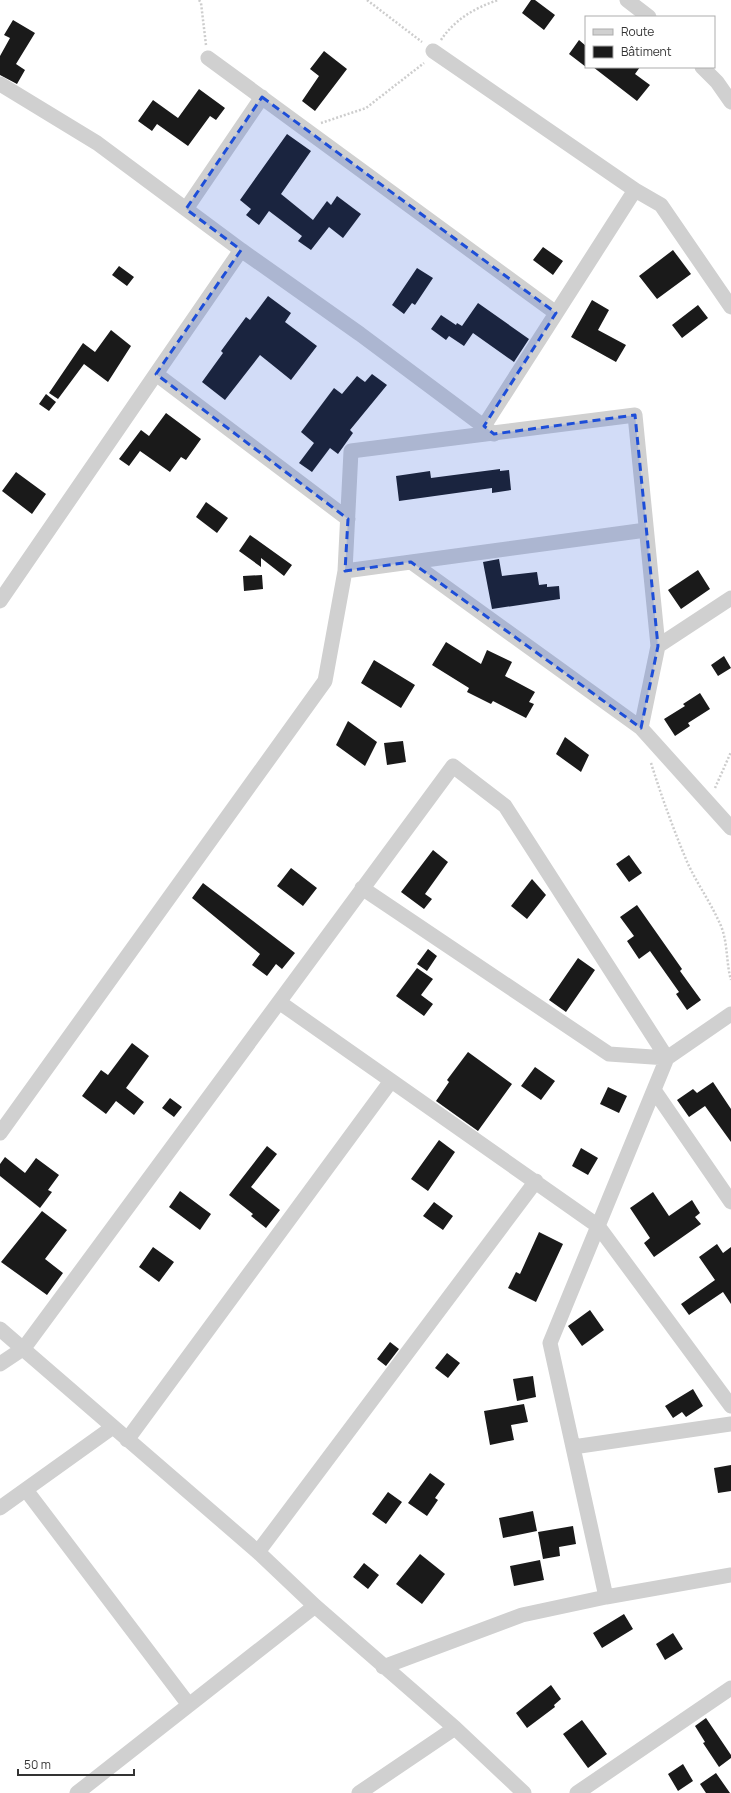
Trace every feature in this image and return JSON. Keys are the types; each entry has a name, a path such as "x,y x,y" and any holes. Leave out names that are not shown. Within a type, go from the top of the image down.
{"street":[{"path":"627,0 648,16"},
{"path":"433,51 635,190 661,205 731,306"},
{"path":"208,58 556,314"},
{"path":"703,68 717,82 731,102"},
{"path":"0,84 97,143 241,250 360,334 489,430"},
{"path":"186,209 262,97"},
{"path":"489,430 556,314 635,190"},
{"path":"0,601 241,250"},
{"path":"156,374 348,519"},
{"path":"0,1133 325,680 345,571 351,451 489,430 635,415 658,646 641,728"},
{"path":"345,571 646,530"},
{"path":"412,562 641,728 731,828"},
{"path":"658,646 731,598"},
{"path":"0,1364 24,1348 452,766 505,806 668,1058"},
{"path":"362,888 609,1054 668,1058"},
{"path":"279,1002 598,1226 731,1406"},
{"path":"606,1597 550,1343 668,1058 731,1014"},
{"path":"128,1440 391,1081"},
{"path":"654,1090 731,1202"},
{"path":"258,1552 536,1181"},
{"path":"0,1329 24,1348 258,1552 383,1667 455,1728 524,1793"},
{"path":"573,1447 731,1424"},
{"path":"0,1508 113,1427"},
{"path":"26,1490 189,1705"},
{"path":"383,1667 522,1615 606,1597 731,1575"},
{"path":"77,1793 315,1606"},
{"path":"577,1793 731,1688"},
{"path":"358,1793 455,1728"}],"path":[{"path":"199,0 201,3 208,58"},
{"path":"367,0 433,51"},
{"path":"304,129 366,108 427,61 450,27 478,7 498,0"},
{"path":"709,803 731,752"},
{"path":"650,759 662,797 680,844 721,926 725,938 728,971 731,980"}],"highlighted area":[{"path":"262,97 556,313 484,426 494,434 635,415 658,646 641,728 411,562 345,571 348,519 156,374 241,250 186,209"}],"building":[{"path":"531,0 535,0 555,15 544,30 522,13"},
{"path":"13,20 35,33 16,64 25,70 17,84 0,75 0,56 10,38 4,35"},
{"path":"579,40 585,45 585,66 569,54"},
{"path":"324,51 347,69 315,111 302,101 319,76 310,69"},
{"path":"594,68 639,68 635,74 650,85 637,101"},
{"path":"199,89 225,108 216,120 210,116 188,146 157,124 152,131 138,121 153,100 178,118"},
{"path":"287,134 311,151 281,194 313,220 327,201 331,205 337,196 361,214 343,238 329,227 311,250 298,241 302,236 269,211 259,225 246,215 251,209 240,200"},
{"path":"543,247 563,261 553,275 533,260"},
{"path":"673,250 691,274 657,299 639,276"},
{"path":"119,266 134,277 127,286 112,275"},
{"path":"417,268 433,278 415,305 412,303 404,314 392,305"},
{"path":"268,296 291,313 285,322 317,346 291,380 260,355 225,400 202,382 223,353 221,351 246,317 250,320"},
{"path":"592,300 609,310 598,330 626,345 616,362 571,337"},
{"path":"478,303 529,339 514,362 473,333 464,346 449,336 446,340 431,329 441,315 456,325 457,323 462,326"},
{"path":"698,305 708,318 682,338 672,325"},
{"path":"111,330 131,346 108,382 84,364 58,399 49,393 83,343 95,352"},
{"path":"372,374 387,385 350,430 353,433 338,454 330,448 312,472 299,463 314,443 301,432 334,388 342,394 357,376 365,382"},
{"path":"46,394 56,402 49,411 39,404"},
{"path":"166,413 201,439 186,460 181,457 170,472 140,451 129,466 119,459 141,430 149,436"},
{"path":"500,469 500,471 509,470 511,490 492,493 492,488 399,501 396,476 430,471 431,478"},
{"path":"16,472 46,494 32,514 2,491"},
{"path":"206,502 228,518 217,533 196,517"},
{"path":"250,535 292,565 284,576 261,558 261,567 239,551"},
{"path":"499,559 502,576 537,572 539,585 547,584 547,587 559,586 560,599 492,609 483,562"},
{"path":"698,570 710,589 681,609 668,590"},
{"path":"262,575 263,589 244,591 243,576"},
{"path":"446,642 481,664 487,650 512,662 505,676 535,692 529,702 534,704 526,718 493,701 491,704 467,692 469,688 432,665"},
{"path":"724,656 731,668 718,676 711,665"},
{"path":"374,660 415,685 401,708 361,683"},
{"path":"700,693 710,709 688,723 690,726 675,736 664,719 685,706 683,704"},
{"path":"348,721 377,742 365,766 336,745"},
{"path":"565,737 589,755 581,772 556,754"},
{"path":"403,741 406,762 387,765 384,743"},
{"path":"433,850 448,862 425,894 432,899 424,909 401,892"},
{"path":"629,855 642,873 629,882 616,864"},
{"path":"291,868 317,888 303,906 277,886"},
{"path":"532,879 546,895 527,919 511,906"},
{"path":"203,883 295,953 282,969 276,964 267,976 252,965 260,954 192,898"},
{"path":"637,905 682,969 680,971 701,1000 687,1010 676,994 679,992 650,951 639,959 627,941 634,936 620,917"},
{"path":"428,949 437,956 427,971 417,964"},
{"path":"578,958 595,970 566,1012 549,1000"},
{"path":"417,968 433,979 421,995 433,1004 424,1016 396,996"},
{"path":"132,1043 149,1056 126,1088 144,1102 134,1115 116,1101 106,1114 82,1096 101,1070 108,1075"},
{"path":"468,1052 512,1084 478,1131 436,1101 449,1082 447,1080"},
{"path":"535,1067 555,1081 541,1100 521,1086"},
{"path":"713,1082 731,1109 731,1142 705,1106 689,1117 677,1100 693,1089 697,1093"},
{"path":"608,1087 627,1096 619,1113 600,1104"},
{"path":"170,1098 182,1107 174,1117 162,1108"},
{"path":"439,1140 455,1152 428,1191 411,1179"},
{"path":"267,1146 277,1154 251,1187 280,1210 266,1228 251,1216 253,1214 229,1195"},
{"path":"581,1148 598,1158 588,1175 572,1166"},
{"path":"5,1157 25,1173 36,1158 59,1175 48,1190 52,1192 40,1208 0,1176 0,1164"},
{"path":"180,1191 211,1214 200,1230 169,1207"},
{"path":"653,1192 669,1216 692,1200 700,1213 695,1217 701,1224 654,1257 644,1243 650,1238 630,1208"},
{"path":"434,1202 453,1216 443,1230 423,1216"},
{"path":"42,1211 67,1230 45,1259 63,1273 47,1295 1,1262"},
{"path":"539,1232 563,1244 536,1302 508,1288 516,1272 520,1274"},
{"path":"717,1244 723,1253 731,1247 731,1304 723,1292 689,1315 681,1304 715,1280 699,1257"},
{"path":"153,1247 174,1262 159,1282 139,1267"},
{"path":"590,1310 604,1330 582,1346 568,1326"},
{"path":"390,1342 399,1349 386,1366 377,1359"},
{"path":"447,1353 460,1363 448,1378 435,1368"},
{"path":"533,1376 536,1397 517,1401 513,1379"},
{"path":"693,1389 703,1406 686,1417 682,1412 673,1418 665,1406"},
{"path":"524,1404 528,1422 511,1425 514,1440 490,1445 484,1411"},
{"path":"731,1465 731,1491 718,1493 714,1468"},
{"path":"430,1473 445,1484 435,1498 438,1500 427,1516 408,1503"},
{"path":"388,1492 402,1502 386,1524 372,1514"},
{"path":"533,1511 537,1531 503,1538 499,1518"},
{"path":"573,1526 576,1544 559,1547 560,1556 543,1559 538,1532"},
{"path":"420,1554 445,1574 422,1604 396,1584"},
{"path":"540,1560 544,1580 514,1586 510,1566"},
{"path":"364,1563 379,1575 368,1589 353,1577"},
{"path":"624,1614 633,1629 602,1648 593,1633"},
{"path":"673,1633 683,1649 665,1660 656,1644"},
{"path":"551,1685 561,1699 554,1705 555,1707 527,1728 516,1713"},
{"path":"706,1718 731,1755 731,1758 719,1767 703,1743 705,1742 695,1726"},
{"path":"582,1720 607,1754 588,1768 563,1734"},
{"path":"683,1764 693,1781 678,1791 668,1774"},
{"path":"716,1773 730,1793 706,1793 700,1784"}]}
